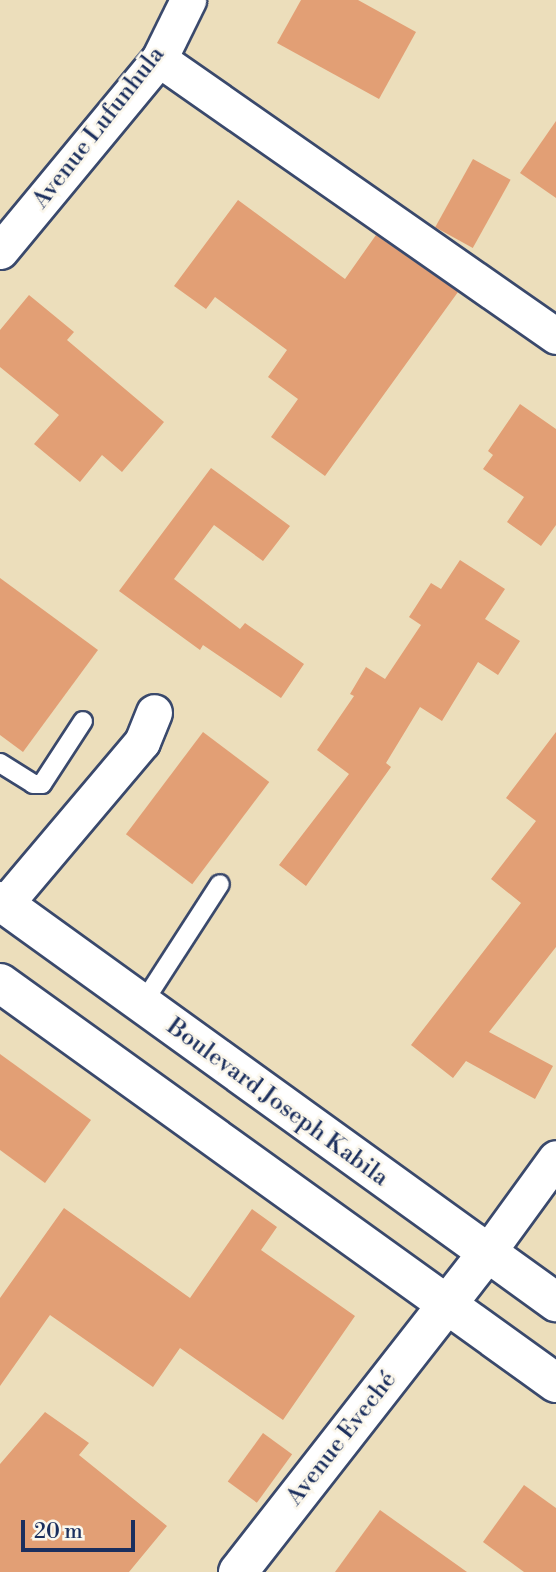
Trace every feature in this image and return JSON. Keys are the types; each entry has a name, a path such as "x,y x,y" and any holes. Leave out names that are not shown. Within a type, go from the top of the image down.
{"street":[{"name":"Avenue Lufunhula","path":"0,251 159,58 188,0"},
{"path":"159,58 556,336"},
{"path":"3,903 142,742 154,712"},
{"name":"Boulevard Joseph Kabila","path":"3,903 141,1006 556,1302"},
{"path":"0,983 556,1382"},
{"path":"486,1253 556,1158"},
{"name":"Avenue Eveché","path":"237,1572 486,1253"}],"lane":[{"path":"0,763 33,784 42,784 83,721"},
{"path":"141,1006 220,884"}],"building":[{"path":"301,0 358,0 416,32 379,99 277,43"},
{"path":"556,121 556,198 520,173"},
{"path":"473,159 511,180 473,248 435,227"},
{"path":"238,200 345,279 376,235 458,292 325,476 271,437 298,399 268,377 287,350 215,297 206,309 174,286"},
{"path":"29,295 74,332 67,340 164,422 122,472 102,455 80,482 34,444 59,415 0,367 0,330"},
{"path":"520,404 556,429 556,525 541,546 507,522 524,497 483,469 493,455 488,451"},
{"path":"211,468 290,526 263,561 214,525 174,579 240,629 245,623 304,664 281,698 203,645 200,650 119,591"},
{"path":"460,560 505,589 485,619 520,641 498,675 478,662 442,721 420,707 386,763 391,767 306,886 279,865 349,774 317,750 354,696 350,694 366,667 385,679 421,625 409,617 431,583 441,589"},
{"path":"0,578 98,650 23,752 0,735"},
{"path":"203,732 269,782 192,884 126,834"},
{"path":"556,732 556,947 489,1032 553,1066 535,1099 466,1061 453,1078 411,1045 521,903 491,879 536,821 506,798"},
{"path":"0,1054 91,1120 45,1183 0,1150"},
{"path":"64,1208 190,1298 252,1209 277,1227 261,1250 355,1316 283,1420 180,1348 153,1387 50,1315 0,1386 0,1298"},
{"path":"45,1412 89,1443 79,1455 167,1526 129,1572 0,1572 0,1464"},
{"path":"263,1433 292,1454 257,1503 228,1482"},
{"path":"524,1485 556,1508 556,1572 524,1572 483,1542"},
{"path":"380,1510 467,1572 335,1572"}]}
